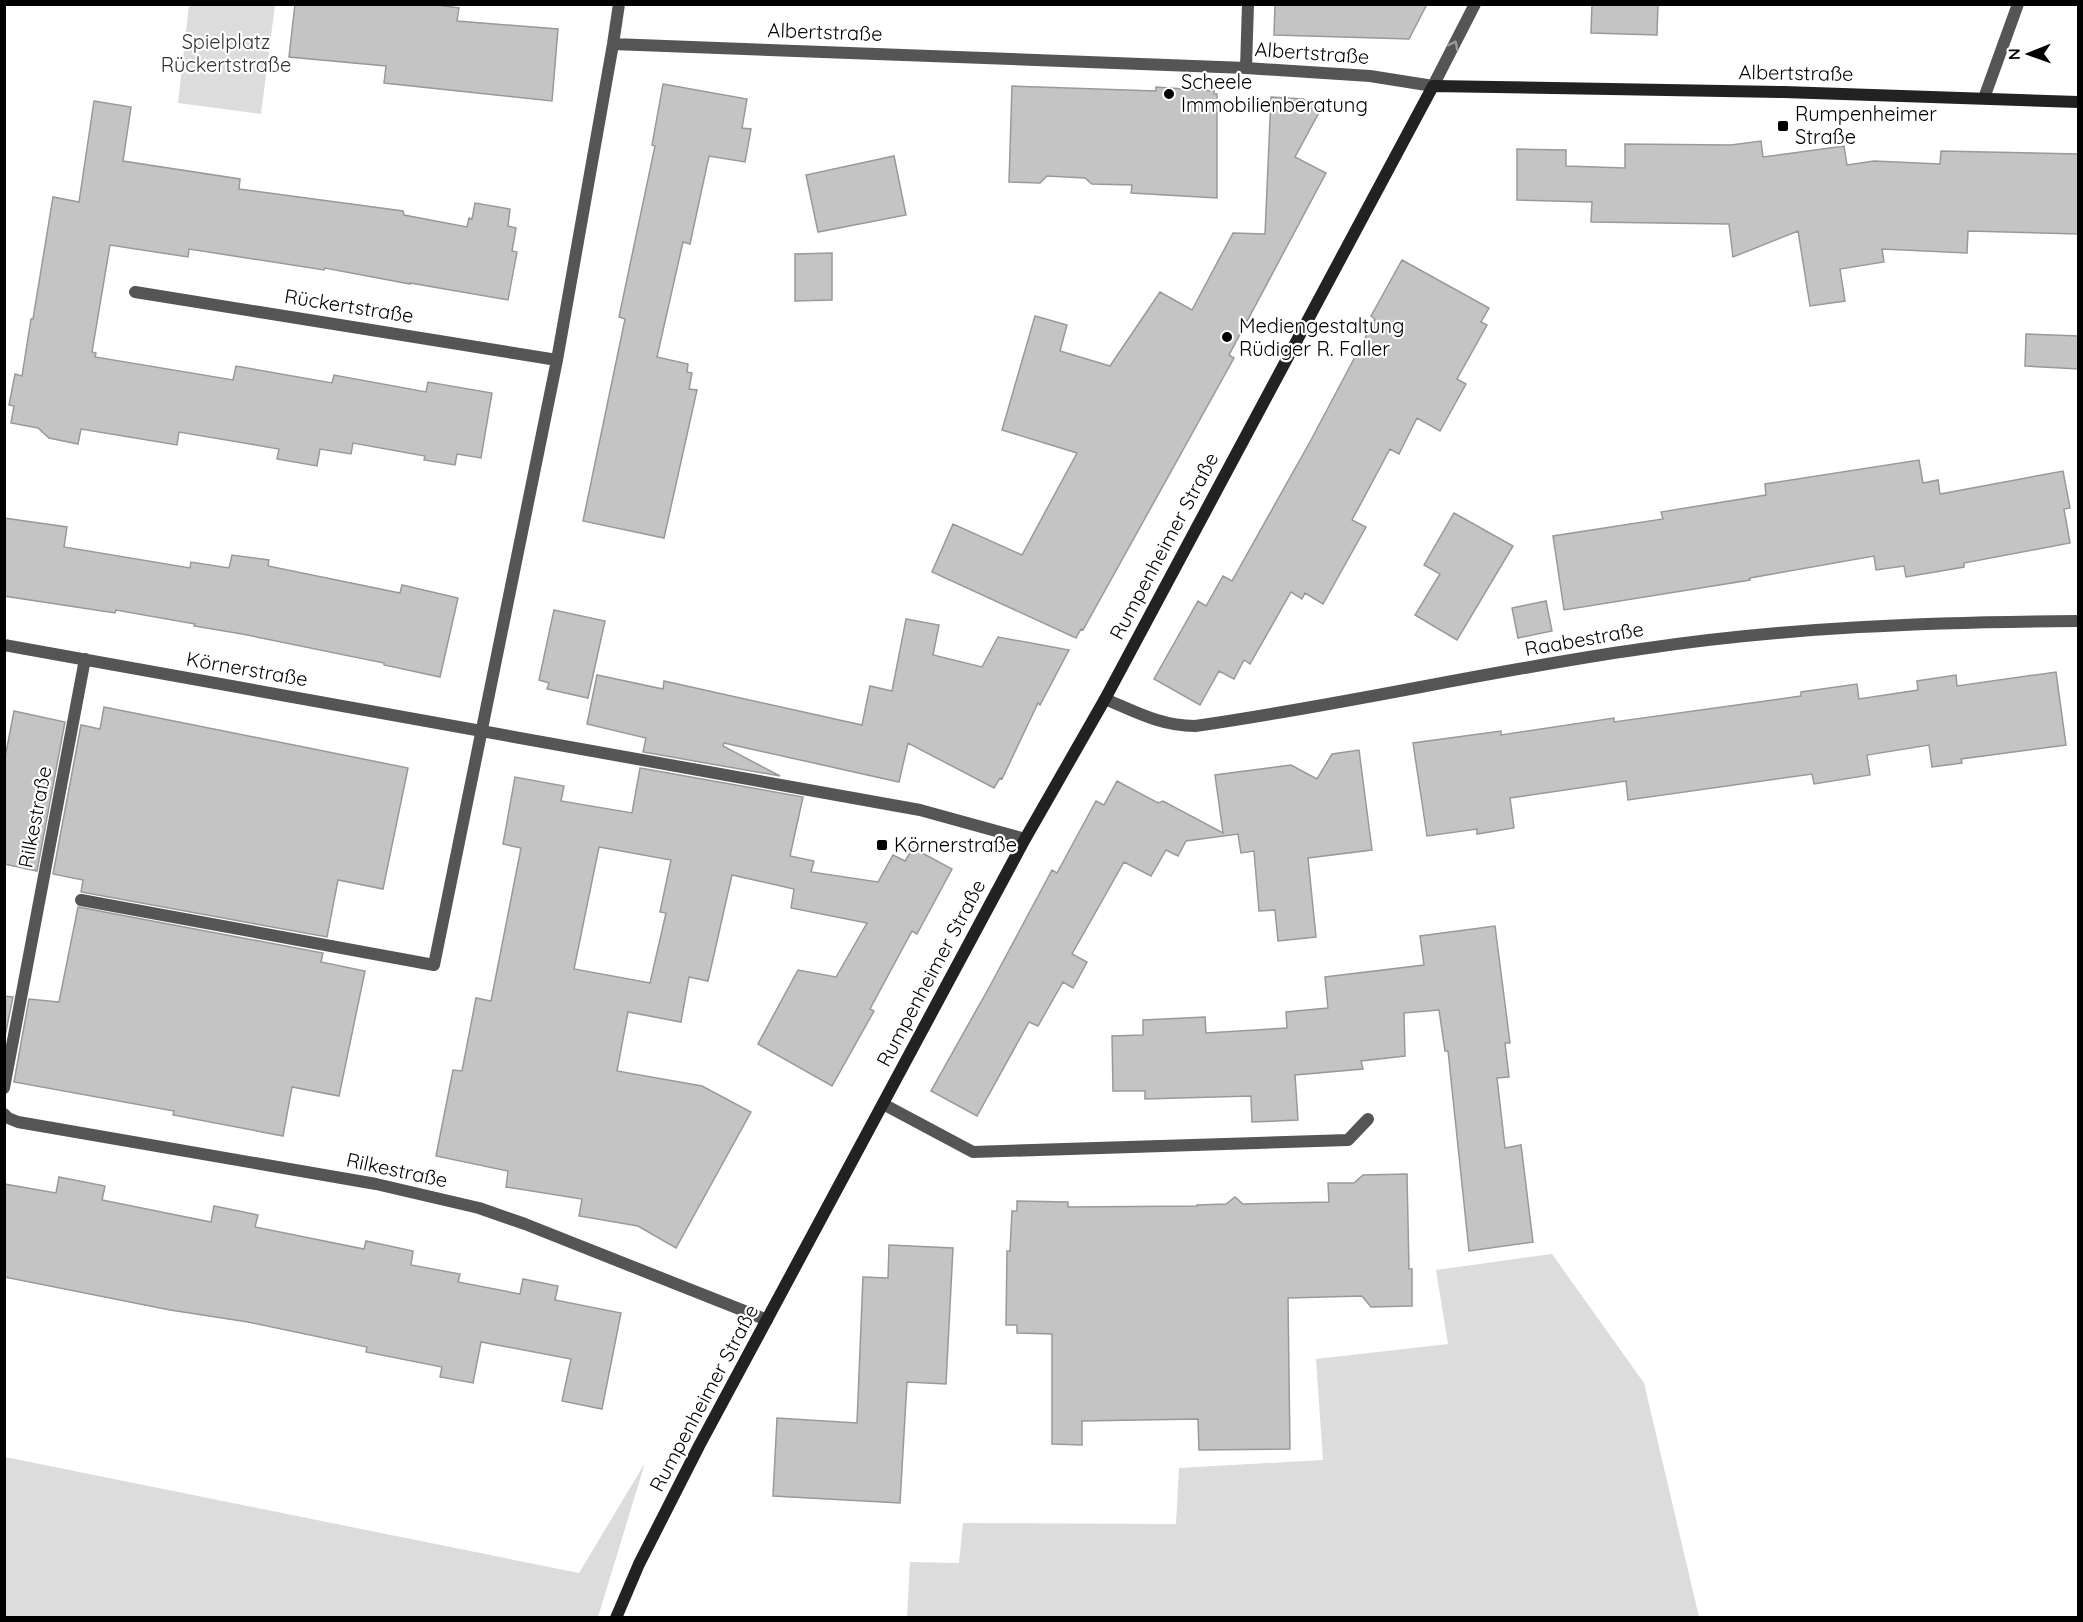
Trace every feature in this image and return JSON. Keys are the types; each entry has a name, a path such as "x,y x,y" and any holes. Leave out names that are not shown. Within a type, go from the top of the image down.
{"street":[{"path":"81,900 434,965 557,360 619,4"},
{"path":"1246,68 1248,4"},
{"name":"Rumpenheimer Straße","path":"616,1617 644,1554 767,1320 1025,839 1105,699 1475,4"},
{"path":"1984,98 2018,4"},
{"name":"Albertstraße","path":"613,44 1246,68 1370,76 1433,86 2079,102"},
{"name":"Rückertstraße","path":"135,292 557,360"},
{"name":"Raabestraße","path":"1105,699 1175,726 1195,726 1640,649 1724,638 1957,622 2079,621"},
{"name":"Körnerstraße","path":"4,645 920,810 1025,839"},
{"name":"Rilkestraße","path":"4,1088 85,659"},
{"path":"883,1104 973,1152 1347,1140 1368,1119"},
{"name":"Rilkestraße","path":"4,1114 18,1122 376,1184 479,1208 767,1320"}],"green space":[{"name":"Spielplatz Rückertstraße","path":"189,5 275,5 261,114 178,103"},
{"path":"1552,1254 1644,1383 1699,1617 907,1617 910,1562 959,1563 963,1523 1176,1524 1179,1468 1323,1460 1316,1359 1448,1344 1436,1270"},
{"path":"5,1457 579,1573 645,1463 598,1617 5,1618"}],"building":[{"path":"295,4 430,4 459,8 457,21 558,29 552,101 384,83 386,66 289,57"},
{"path":"1275,4 1427,4 1409,39 1274,35"},
{"path":"1592,4 1658,4 1657,35 1591,33"},
{"path":"663,84 747,99 742,128 751,129 745,162 709,156 690,244 683,242 657,357 688,364 687,372 692,373 689,389 697,390 664,538 583,521 625,319 619,317 655,146 652,145"},
{"path":"1012,86 1156,91 1156,87 1214,91 1214,94 1217,94 1217,198 1131,193 1132,185 1092,184 1085,178 1047,176 1040,183 1009,182"},
{"path":"1271,97 1303,99 1321,109 1295,157 1326,173 1229,355 1234,358 1083,630 1081,629 1076,638 932,572 953,524 1022,555 1077,453 1002,430 1035,316 1067,325 1060,351 1110,366 1160,292 1192,310 1233,233 1265,234"},
{"path":"94,101 131,107 123,161 240,179 239,189 403,211 404,215 467,227 469,218 472,219 475,203 510,209 508,226 516,228 512,251 517,252 508,300 325,268 324,270 189,249 188,257 110,245 92,352 96,353 95,357 233,380 236,366 332,383 334,375 426,392 428,382 492,393 481,458 457,454 455,465 424,460 425,456 353,443 351,454 320,449 317,466 277,459 279,449 179,432 177,445 81,429 78,444 49,438 38,428 11,423 14,406 9,405 15,374 22,376 53,197 79,202"},
{"path":"1761,141 1763,157 1844,146 1847,165 1874,161 1940,164 1941,151 2079,154 2079,234 1968,231 1967,253 1882,249 1884,262 1840,269 1845,301 1810,306 1798,231 1733,257 1729,224 1591,222 1592,202 1517,200 1517,149 1566,150 1566,166 1625,168 1625,144 1731,145"},
{"path":"894,156 906,215 818,232 806,175"},
{"path":"832,253 832,300 795,301 795,254"},
{"path":"1402,260 1489,308 1481,322 1487,325 1457,379 1466,384 1440,431 1417,418 1399,454 1390,449 1352,520 1366,527 1323,604 1305,593 1302,599 1291,592 1250,664 1244,660 1234,679 1219,671 1200,705 1154,679 1198,601 1206,606 1223,576 1232,581 1311,440 1375,319 1371,316"},
{"path":"2026,334 2079,336 2079,369 2025,366"},
{"path":"1919,460 1923,483 1938,480 1940,494 2063,471 2070,508 2064,509 2070,543 1964,563 1964,567 1906,577 1904,566 1876,570 1874,556 1750,578 1750,580 1564,610 1553,536 1663,519 1661,512 1766,495 1765,484"},
{"path":"1454,513 1513,546 1457,640 1415,615 1440,574 1424,565"},
{"path":"4,518 67,527 64,547 190,568 191,562 229,568 232,555 269,560 268,566 400,593 402,585 458,598 440,677 384,665 384,663 194,626 195,624 116,610 115,613 4,596"},
{"path":"1546,601 1552,631 1518,638 1512,608"},
{"path":"554,610 605,621 588,698 547,689 549,683 539,680"},
{"path":"906,619 939,625 933,655 982,667 998,637 1069,650 1040,705 1038,703 1002,779 1000,778 994,788 908,743 899,782 724,743 723,746 780,776 643,752 646,738 587,724 597,675 663,689 664,681 862,725 870,686 892,691"},
{"path":"2056,672 2066,745 1961,759 1962,763 1932,767 1929,745 1867,755 1870,775 1814,784 1812,774 1628,800 1626,781 1510,798 1514,828 1477,834 1477,829 1427,836 1413,743 1501,731 1501,735 1614,718 1614,722 1801,696 1801,692 1857,684 1859,699 1918,690 1917,681 1956,675 1957,686"},
{"path":"104,707 408,768 383,889 338,880 327,937 81,892 83,880 53,874 81,725 100,729"},
{"path":"14,711 65,722 37,871 4,864 4,763"},
{"path":"1359,750 1372,850 1308,858 1316,937 1278,941 1275,910 1259,911 1254,851 1241,853 1238,834 1186,841 1178,856 1166,850 1151,876 1124,862 1072,954 1087,962 1073,988 1063,982 1038,1026 1029,1022 977,1116 931,1091 1052,870 1057,873 1096,801 1104,805 1117,781 1158,803 1163,801 1223,833 1215,775 1291,765 1317,779 1332,754"},
{"path":"640,768 803,797 790,856 814,861 811,872 878,882 893,855 905,861 913,848 952,869 917,934 912,931 870,1009 874,1011 832,1086 758,1044 798,970 836,977 867,923 791,908 794,889 732,875 708,981 689,977 681,1022 628,1012 617,1071 702,1086 751,1112 676,1248 638,1226 579,1216 582,1199 506,1187 508,1171 436,1156 453,1070 462,1071 476,998 491,1001 521,848 503,844 515,777 564,786 561,801 632,813","holes":["599,847 671,860 660,912 666,913 650,983 574,969"]},
{"path":"78,907 323,953 321,962 365,971 339,1096 292,1087 283,1136 173,1115 174,1111 14,1082 29,999 59,1002"},
{"path":"1495,926 1510,1043 1505,1043 1509,1077 1497,1078 1505,1148 1521,1145 1533,1242 1469,1251 1448,1051 1445,1051 1439,1010 1404,1013 1405,1056 1361,1061 1363,1069 1295,1075 1298,1120 1252,1122 1251,1096 1145,1099 1145,1091 1113,1091 1112,1036 1143,1035 1143,1020 1205,1017 1206,1033 1287,1028 1286,1012 1328,1008 1325,977 1424,965 1420,936"},
{"path":"4,996 13,997 4,1041"},
{"path":"1407,1174 1412,1306 1371,1307 1362,1296 1288,1298 1290,1449 1199,1450 1198,1419 1082,1421 1082,1445 1052,1444 1052,1334 1017,1333 1017,1325 1006,1325 1007,1251 1010,1251 1012,1211 1017,1211 1017,1201 1068,1202 1068,1207 1197,1206 1226,1204 1235,1197 1243,1204 1329,1202 1328,1183 1354,1183 1363,1175"},
{"path":"59,1177 105,1186 102,1200 211,1222 214,1206 258,1215 255,1227 364,1249 366,1241 413,1251 411,1265 460,1274 458,1282 520,1294 523,1279 558,1286 555,1300 621,1313 602,1409 562,1401 571,1359 481,1342 473,1383 440,1377 442,1367 366,1352 367,1347 248,1322 170,1310 4,1277 4,1184 56,1193"},
{"path":"889,1245 953,1248 946,1384 907,1382 900,1503 773,1496 777,1418 857,1423 863,1277 888,1278"}],"place":[{"name":"Scheele Immobilienberatung","path":"1169,94"},
{"name":"Rumpenheimer Straße","path":"1783,126"},
{"name":"Mediengestaltung Rüdiger R. Faller","path":"1227,337"},
{"name":"Körnerstraße","path":"882,845"}]}
